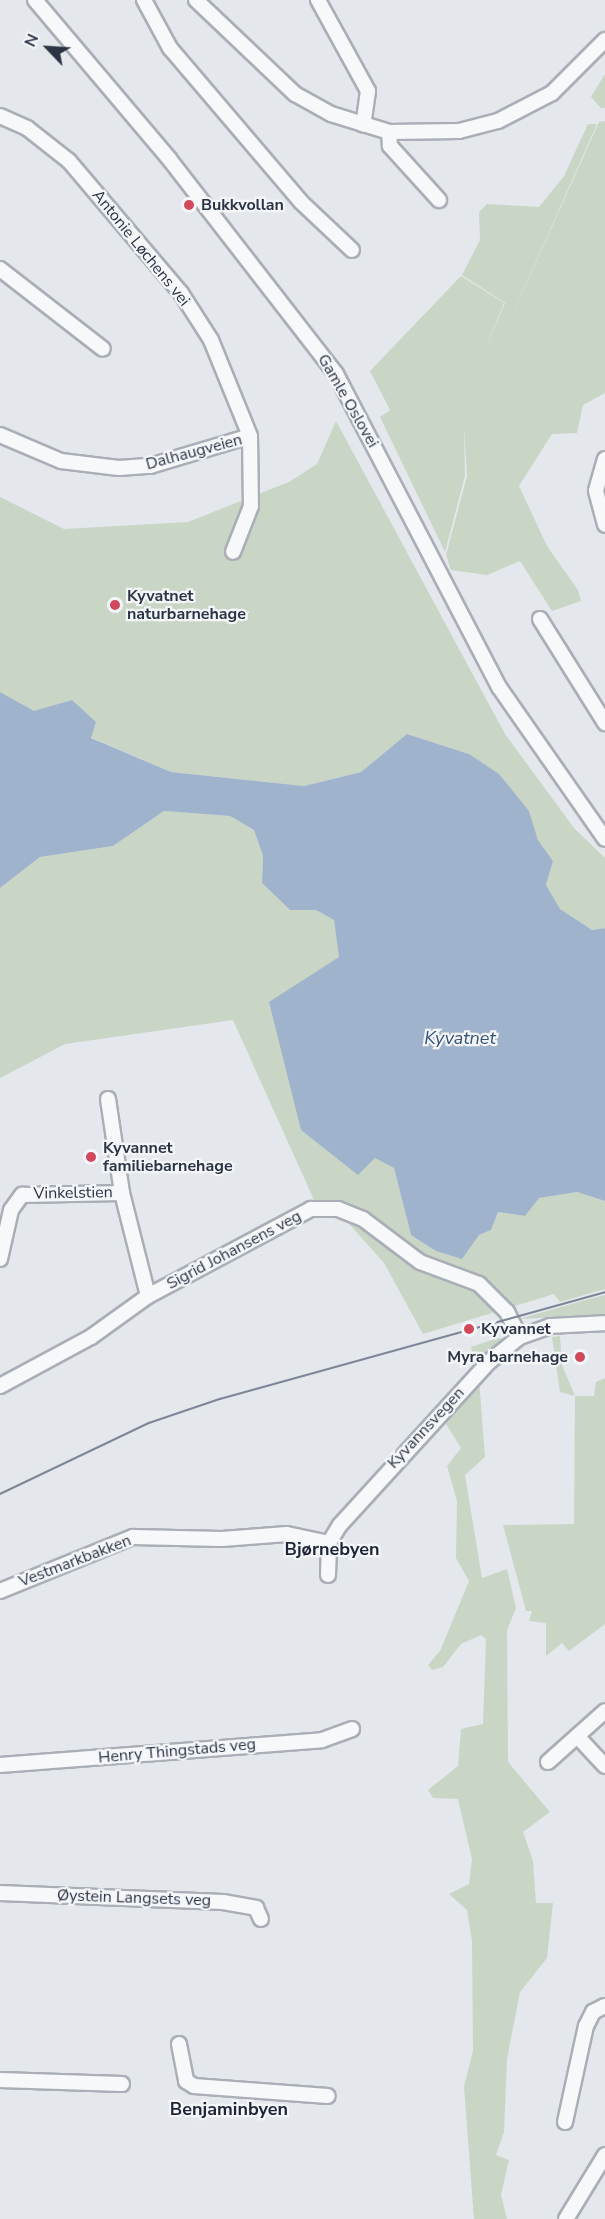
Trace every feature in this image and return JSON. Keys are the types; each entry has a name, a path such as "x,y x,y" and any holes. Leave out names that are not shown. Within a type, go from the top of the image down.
{"street":[{"name":"Gamle Oslovei","path":"35,0 177,169 336,374 499,687 605,839"},
{"path":"144,0 170,48 301,202 352,250"},
{"path":"196,0 295,94 363,125 389,132 459,131 498,121 552,93 605,40"},
{"path":"318,0 368,91 363,125"},
{"name":"Antonie Løchens vei","path":"0,116 27,128 69,161 181,293 230,380 250,436 251,506 233,552"},
{"path":"389,132 390,146 439,200"},
{"path":"0,269 103,349"},
{"name":"Dalhaugveien","path":"0,435 61,461 119,468 150,466 250,436"},
{"path":"605,459 596,491 605,525"},
{"path":"540,619 605,723"},
{"name":"Vinkelstien","path":"108,1099 122,1192 148,1296"},
{"name":"Vinkelstien","path":"0,1259 11,1210 22,1195 122,1192"},
{"name":"Sigrid Johansens veg","path":"0,1386 91,1337 148,1296 311,1209 338,1209 363,1219 420,1262 487,1290 520,1337"},
{"name":"Kyvannsvegen","path":"329,1543 425,1426 520,1337 557,1325 605,1323"},
{"name":"Vestmarkbakken","path":"0,1591 133,1537 222,1539 270,1533 329,1543"},
{"path":"328,1575 329,1543"},
{"path":"548,1762 605,1712"},
{"name":"Henry Thingstads veg","path":"0,1765 322,1740 352,1729"},
{"path":"578,1736 605,1766"},
{"name":"Øystein Langsets veg","path":"0,1893 223,1902 256,1908 261,1919"},
{"path":"565,2122 586,2026 593,2012 605,2006"},
{"path":"179,2044 186,2081 194,2086 328,2096"},
{"path":"0,2080 122,2084"},
{"path":"566,2219 605,2155"}],"green space":[{"path":"605,74 605,108 601,108 591,97"},
{"path":"605,121 605,393 583,405 577,433 552,434 519,486 547,546 578,590 581,601 552,611 520,561 487,575 451,570 446,555 467,476 464,426 465,476 445,552 380,417 390,410 370,371 461,276 504,303 483,355 505,303 462,275 480,240 479,212 487,204 539,207 564,176 588,124 597,124 501,340 599,122"},
{"path":"336,421 505,734 574,828 605,858 605,928 592,930 560,910 546,885 553,861 538,840 529,811 469,754 407,734 361,772 304,786 171,772 92,738 72,700 34,712 0,692 0,497 64,529 188,522 289,482 317,464"},
{"path":"164,811 230,816 254,830 263,856 262,883 290,910 316,910 334,920 375,1157 394,1168 411,1235 479,1235 491,1230 498,1212 525,1216 538,1198 577,1192 605,1201 605,1289 560,1302 554,1294 423,1334 384,1263 343,1217 319,1211 233,1020 65,1044 0,1078 0,888 40,857 113,846"},
{"path":"605,1295 605,1314 519,1319 582,1301"},
{"path":"560,1336 562,1365 575,1396 560,1392 552,1337"},
{"path":"498,1338 505,1339 476,1369 471,1347"},
{"path":"605,1378 605,1624 569,1651 562,1643 546,1656 546,1623 529,1621 532,1611 526,1611 503,1525 574,1524 575,1396 594,1396 596,1382"},
{"path":"479,1379 485,1457 465,1475 482,1578 507,1569 516,1608 507,1630 508,1762 550,1812 523,1832 533,1861 536,1903 553,1903 547,1958 520,1992 507,2059 504,2132 496,2155 509,2160 501,2195 507,2219 474,2219 464,2086 473,2051 472,1941 467,1910 449,1894 469,1884 472,1859 458,1799 433,1798 428,1790 458,1766 461,1729 483,1724 486,1639 481,1635 461,1644 443,1667 432,1670 428,1665 440,1651 469,1581 456,1558 457,1501 447,1466 461,1448 441,1416"}],"water":[{"name":"Kyvatnet","path":"0,692 34,711 72,700 96,722 91,738 171,772 304,786 361,772 407,734 469,754 499,774 529,811 538,840 553,861 546,885 560,909 592,930 605,928 605,1201 577,1192 539,1198 525,1216 498,1212 491,1230 479,1235 462,1259 436,1251 411,1235 394,1168 375,1158 358,1175 301,1130 269,1002 339,957 334,920 316,910 290,910 262,883 263,856 254,830 230,816 164,811 113,846 40,857 0,888"}],"tram line":[{"path":"0,1494 149,1423 220,1399 605,1292"}],"place":[{"name":"Bukkvollan","path":"189,205"},
{"name":"Kyvatnet naturbarnehage","path":"115,605"},
{"name":"Kyvannet familiebarnehage","path":"91,1157"},
{"name":"Kyvannet","path":"469,1329"},
{"name":"Myra barnehage","path":"580,1357"}],"district":[{"name":"Bjørnebyen","path":"332,1549"},
{"name":"Benjaminbyen","path":"229,2109"}]}
